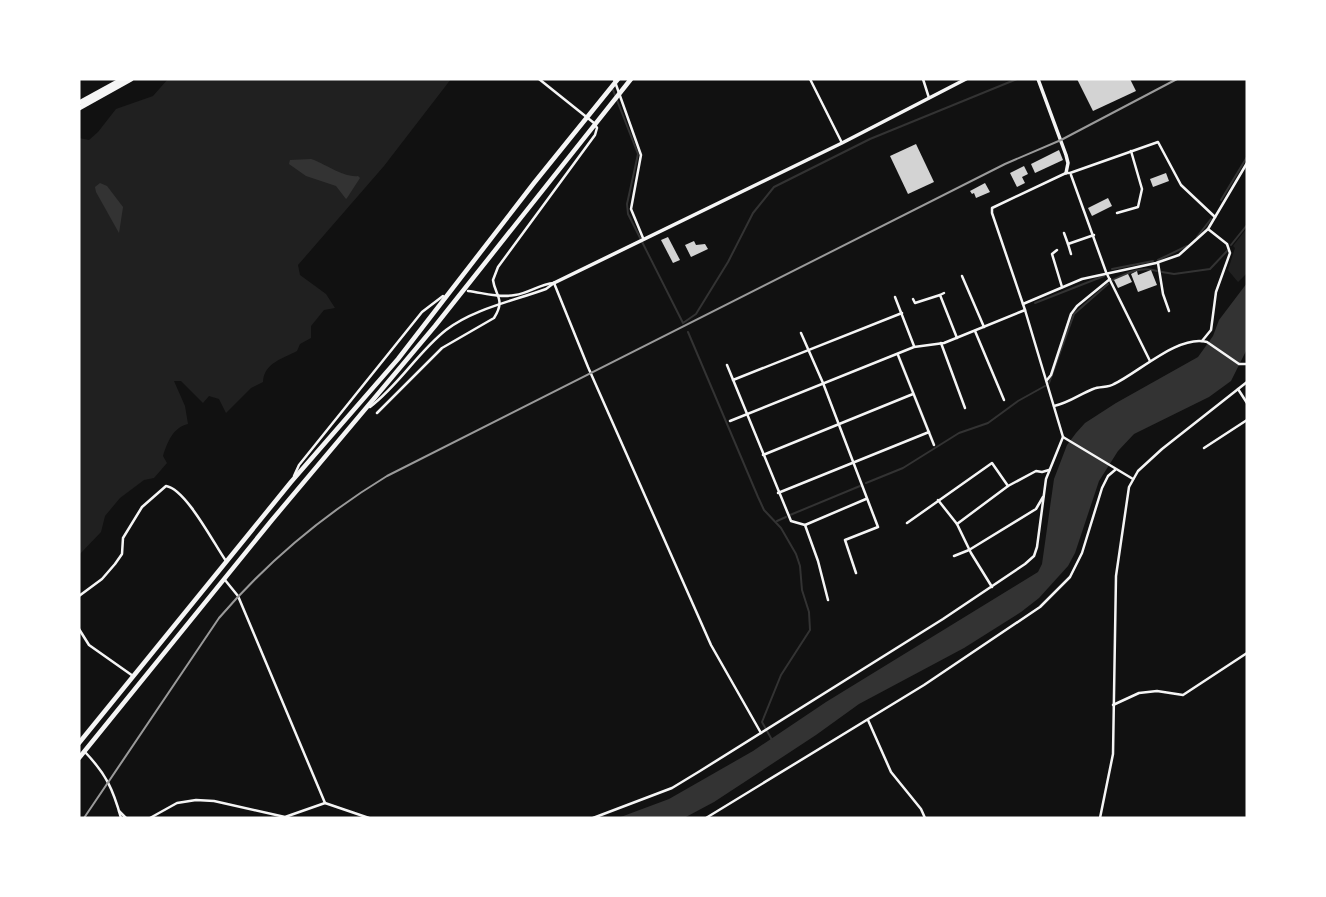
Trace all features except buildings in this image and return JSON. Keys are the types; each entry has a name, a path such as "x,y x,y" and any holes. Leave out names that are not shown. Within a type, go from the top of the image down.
{"highway":[{"path":"79,106 123,79"},
{"path":"79,106 131,79"},
{"path":"79,743 291,482 398,359 616,79"},
{"path":"79,758 364,411 631,79"}],"street":[{"path":"377,412 442,348 494,318 500,296 493,280 498,267 595,135 597,128 594,123 539,79"},
{"path":"616,79 641,155 631,209 643,238"},
{"path":"810,79 842,143"},
{"path":"923,79 929,98"},
{"path":"364,411 391,388 443,332 471,314 546,289 643,238 842,143 966,79"},
{"path":"1038,79 1066,155 1068,173 1107,272 1150,361"},
{"path":"1133,479 1063,436 992,208 1068,173 1158,142 1181,185 1215,217"},
{"path":"1117,214 1138,207 1142,188 1131,151"},
{"path":"1022,304 1107,272 1158,263 1185,251 1208,229 1247,163"},
{"path":"1054,406 1078,399 1094,389 1111,386 1150,361 1177,348 1202,341 1211,330 1216,292 1230,253 1227,244 1208,229"},
{"path":"1064,233 1071,254"},
{"path":"1068,244 1094,235"},
{"path":"1057,250 1052,254 1062,287"},
{"path":"1158,263 1163,294 1170,311"},
{"path":"962,276 984,327"},
{"path":"1046,381 1051,375 1071,314 1110,279"},
{"path":"468,291 500,296 517,295 544,284 554,283"},
{"path":"554,283 588,367 711,645 762,732"},
{"path":"917,308 914,301 942,294 957,338"},
{"path":"291,482 299,465 422,312 443,296"},
{"path":"895,297 914,347"},
{"path":"730,421 914,347 957,338 1025,310"},
{"path":"733,380 902,313"},
{"path":"975,331 1004,400"},
{"path":"801,332 824,383 878,527 845,540 856,573"},
{"path":"1202,341 1239,364 1247,364"},
{"path":"941,343 965,408"},
{"path":"898,355 934,445"},
{"path":"727,365 791,522 805,525 867,499"},
{"path":"1100,818 1113,754 1116,576 1128,495 1133,479 1162,449 1247,382"},
{"path":"1238,389 1247,403"},
{"path":"762,454 913,394"},
{"path":"1204,448 1247,420"},
{"path":"778,493 929,432"},
{"path":"593,818 671,788 992,587 1034,556 1040,538 1049,470 1063,436"},
{"path":"907,523 992,463 1008,486"},
{"path":"957,524 1008,486 1036,471 1049,470"},
{"path":"706,818 923,685 1053,596 1070,577 1082,553 1102,488 1108,476 1115,470"},
{"path":"79,596 102,579 116,564 121,554 123,538 142,507 166,486 173,488 192,509 226,561"},
{"path":"954,556 969,550 1037,509 1044,495"},
{"path":"938,500 957,524 969,550 992,587"},
{"path":"805,525 828,600"},
{"path":"224,579 238,596 325,803"},
{"path":"79,629 89,645 133,676"},
{"path":"1113,705 1139,693 1157,691 1182,695 1247,653"},
{"path":"868,720 891,772 921,809 925,818"},
{"path":"85,751 104,771 124,818"},
{"path":"150,818 177,803 196,800 214,801 285,817 325,803 369,818"}],"shaded area":[{"path":"168,79 451,79 384,166 298,265 300,275 326,294 335,308 324,310 311,326 311,338 300,344 297,351 270,366 263,382 251,388 226,413 219,399 209,396 203,403 181,381 174,381 185,406 188,424 178,428 169,441 163,456 167,463 154,478 144,480 120,498 105,516 101,532 79,555 79,138 89,140 116,109 153,96"},
{"path":"311,159 340,173 360,178 346,199 336,186 306,176 289,164 290,160"},
{"path":"100,183 107,186 123,207 119,233 96,192 95,187"},
{"path":"1247,228 1247,273 1238,282 1228,270 1235,248 1233,246"},
{"path":"1247,283 1247,349 1231,381 1209,397 1134,434 1118,451 1099,481 1075,553 1068,566 1039,598 964,648 859,704 714,802 684,818 618,818 669,799 753,751 826,702 1038,572 1042,564 1054,479 1067,445 1085,423 1198,357 1213,336 1219,320"}],"waterway":[{"path":"613,90 638,154 627,204 628,214 683,323 696,314 728,262 753,213 774,187 870,139 1017,79"},
{"path":"1221,200 1247,157"},
{"path":"1197,237 1211,219"},
{"path":"1231,245 1247,225"},
{"path":"1158,260 1187,246"},
{"path":"1162,272 1174,274 1210,269 1227,251"},
{"path":"1112,269 1153,261"},
{"path":"1113,280 1140,270 1157,271"},
{"path":"1035,303 1104,276"},
{"path":"1049,383 1074,314 1108,284"},
{"path":"688,332 764,510 781,528 800,566 810,630 781,675 762,722 772,740"},
{"path":"866,483 903,468 959,433 988,423 1018,401 1045,386"},
{"path":"790,515 860,486"},
{"path":"777,521 786,517"}],"railway":[{"path":"84,818 219,618 257,577 297,540 363,491 387,476 1005,164 1061,140 1177,79"}]}
